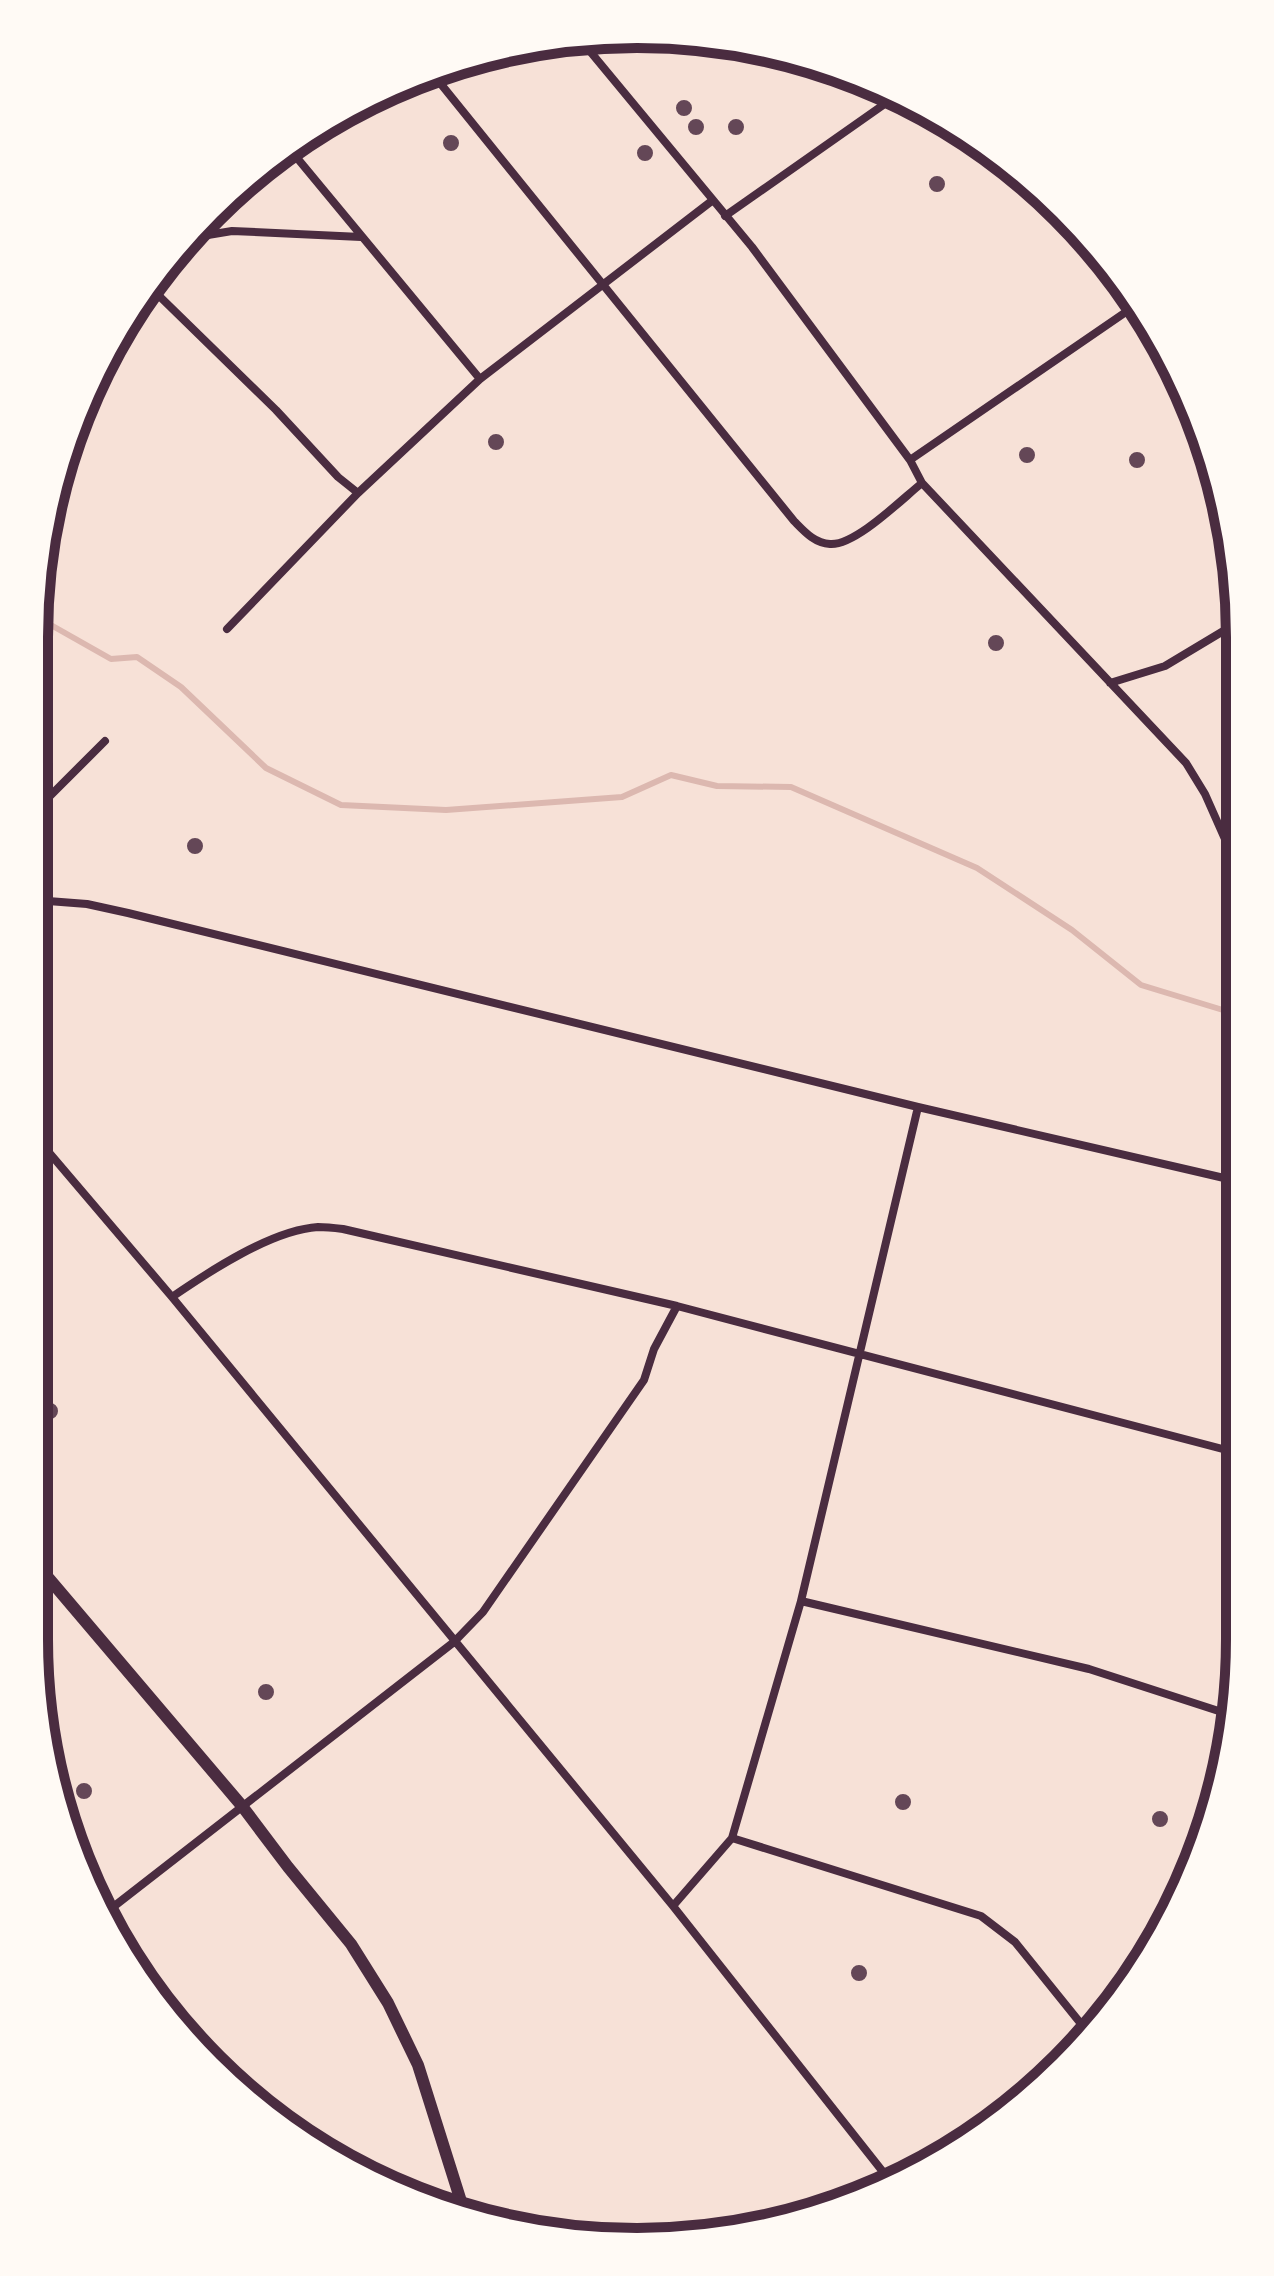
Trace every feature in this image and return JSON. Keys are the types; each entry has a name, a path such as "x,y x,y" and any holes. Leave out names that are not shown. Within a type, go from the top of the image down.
{"street":[{"path":"589,50 770,270 910,460 922,483 1186,763 1205,794 1226,841"},
{"path":"439,82 794,521 814,540 831,544 844,541 922,483"},
{"path":"725,216 885,103"},
{"path":"296,157 480,379"},
{"path":"227,629 358,493 480,379 713,200"},
{"path":"207,235 232,231 361,237"},
{"path":"158,295 276,410 338,477 358,493"},
{"path":"910,460 1129,313"},
{"path":"1110,683 1165,666 1226,630"},
{"path":"48,798 105,741"},
{"path":"48,901 87,904 128,913 918,1107 1226,1178"},
{"path":"673,1906 732,1838 801,1601 918,1107"},
{"path":"48,1151 172,1297 673,1906 884,2173"},
{"path":"172,1297 197,1280 289,1233 317,1227 343,1229 677,1306 1226,1450"},
{"path":"113,1907 454,1642 483,1612 644,1380 654,1349 677,1306"},
{"path":"48,1577 242,1806 351,1944 388,2003 427,2085 461,2201"},
{"path":"801,1601 1089,1669 1221,1712"},
{"path":"732,1838 981,1916 1015,1942 1082,2025"}],"building":[{"path":"684,100 690,102 690,114 684,116 678,114 676,108 678,102"},
{"path":"696,119 702,121 702,133 696,135 690,133 688,127 690,121"},
{"path":"736,119 742,121 742,133 736,135 730,133 728,127 730,121"},
{"path":"451,135 457,137 457,149 451,151 445,149 443,143 445,137"},
{"path":"645,145 651,147 651,159 645,161 639,159 637,153 639,147"},
{"path":"937,176 943,178 943,190 937,192 931,190 929,184 931,178"},
{"path":"496,434 502,436 502,448 496,450 490,448 488,442 490,436"},
{"path":"1027,447 1033,449 1033,461 1027,463 1021,461 1019,455 1021,449"},
{"path":"1137,452 1143,454 1143,466 1137,468 1131,466 1129,460 1131,454"},
{"path":"996,635 1002,637 1002,649 996,651 990,649 988,643 990,637"},
{"path":"195,838 201,840 201,852 195,854 189,852 187,846 189,840"},
{"path":"48,1404 56,1405 56,1417 48,1418"},
{"path":"266,1684 272,1686 272,1698 266,1700 260,1698 258,1692 260,1686"},
{"path":"84,1783 90,1785 90,1797 84,1799 78,1797 76,1791 78,1785"},
{"path":"903,1794 909,1796 909,1808 903,1810 897,1808 895,1802 897,1796"},
{"path":"1160,1811 1166,1813 1166,1825 1160,1827 1154,1825 1152,1819 1154,1813"},
{"path":"859,1965 865,1967 865,1979 859,1981 853,1979 851,1973 853,1967"}],"waterway":[{"path":"48,624 111,659 137,657 181,687 266,768 341,805 446,810 622,797 671,775 717,786 791,787 977,868 1072,930 1141,985 1226,1011"}]}
